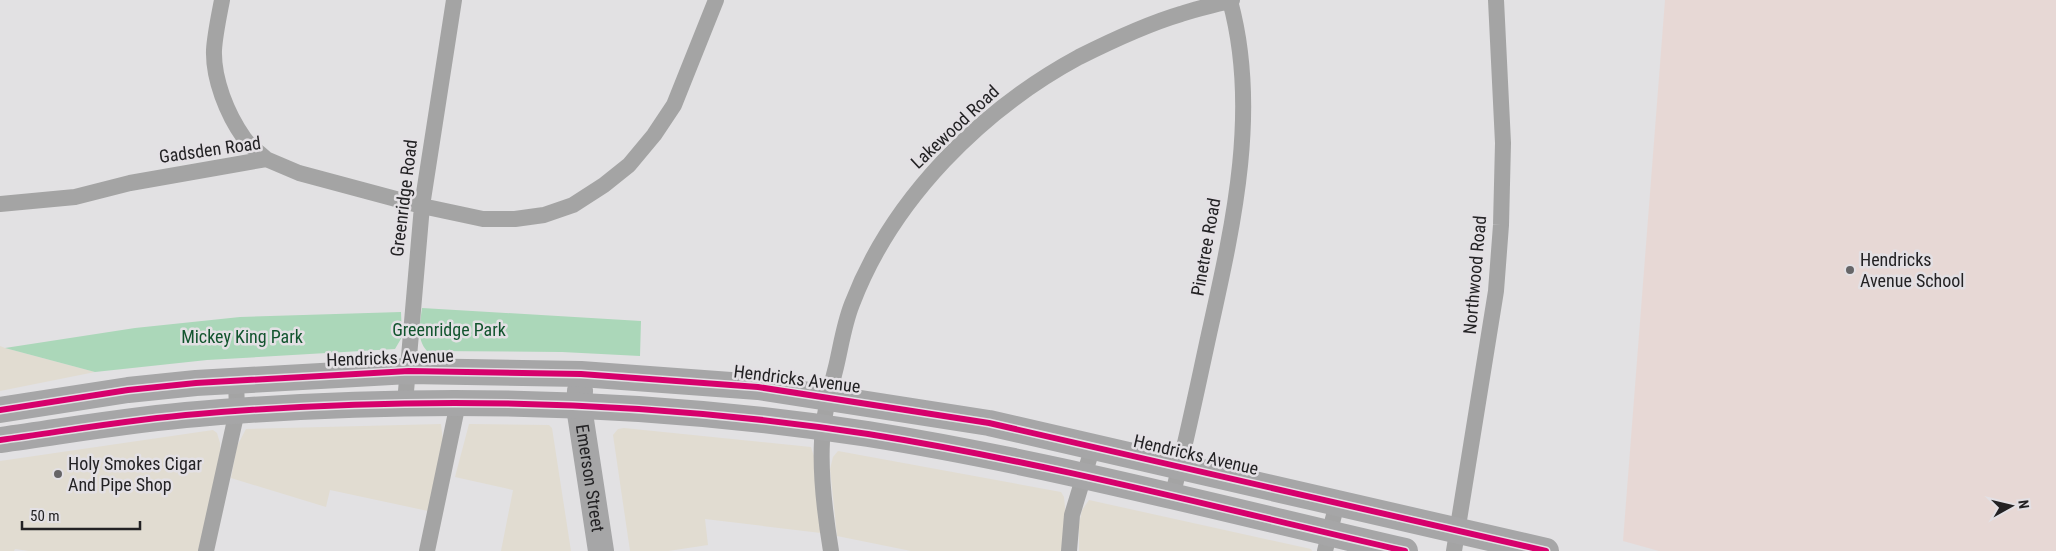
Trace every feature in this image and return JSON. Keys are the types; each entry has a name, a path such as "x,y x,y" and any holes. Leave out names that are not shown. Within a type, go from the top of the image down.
{"main road":[{"name":"Hendricks Avenue","path":"0,410 128,390 236,380 409,371 572,374 758,387 989,424 1093,446 1180,468 1337,503 1456,541 1546,551"},
{"path":"458,404 474,390 486,385 520,384 572,374"},
{"name":"Emerson Street","path":"572,374 579,407 601,551"},
{"path":"0,440 137,420 237,411 405,403 672,411 757,419 823,428 980,454 1172,497 1327,542 1405,551"}],"street":[{"path":"222,0 214,51 219,83 229,114 245,139 266,159"},
{"name":"Greenridge Road","path":"405,403 422,206 454,0"},
{"name":"Gadsden Road","path":"0,204 75,197 130,183 266,159 300,173 422,206 483,219 515,219 544,215 573,205 604,185 629,165 654,135 674,105 716,0"},
{"name":"Lakewood Road","path":"831,551 823,493 823,428 829,397 846,321 852,304 874,256 899,215 952,153 1025,92 1080,57 1155,22 1231,0"},
{"name":"Pinetree Road","path":"1172,497 1224,271 1242,152 1242,59 1231,0"},
{"name":"Northwood Road","path":"1456,541 1494,313 1500,234 1504,143 1496,0"},
{"path":"206,551 237,411 236,380"},
{"path":"427,551 458,404"},
{"path":"1069,551 1072,516 1093,446"},
{"path":"1327,542 1337,503"}],"shaded area":[{"name":"Hendricks Avenue School","path":"1665,0 2056,0 2056,551 1659,551 1623,541"},
{"path":"0,346 5,348 95,372 0,391"},
{"path":"441,424 443,442 428,511 330,490 326,507 231,478 237,446 246,429"},
{"path":"469,424 549,425 552,428 571,551 501,551 513,490 455,477"},
{"path":"624,428 811,447 817,466 821,533 705,519 708,545 668,551 630,551 613,435 618,429"},
{"path":"213,430 217,433 220,443 220,457 200,551 29,551 15,549 14,551 0,551 0,461"},
{"path":"838,451 1061,492 1064,497 1066,518 1064,551 911,551 837,536 830,469 833,457"},
{"path":"1089,500 1311,549 1312,551 1079,551 1079,524 1082,510"}],"green space":[{"name":"Greenridge Park","path":"422,308 641,321 640,356 562,352 427,351 420,336"},
{"name":"Mickey King Park","path":"401,312 402,337 395,349 207,360 95,372 5,348 135,328 240,317"}],"cycle path":[{"path":"0,410 128,390 196,383 409,371 581,374 758,387 989,423 1546,551"},
{"path":"0,440 173,416 365,404 533,404 701,414 868,434 1003,459 1137,488 1405,551"}],"place":[{"name":"Hendricks Avenue School","path":"1850,270"},
{"name":"Holy Smokes Cigar And Pipe Shop","path":"58,474"}]}
